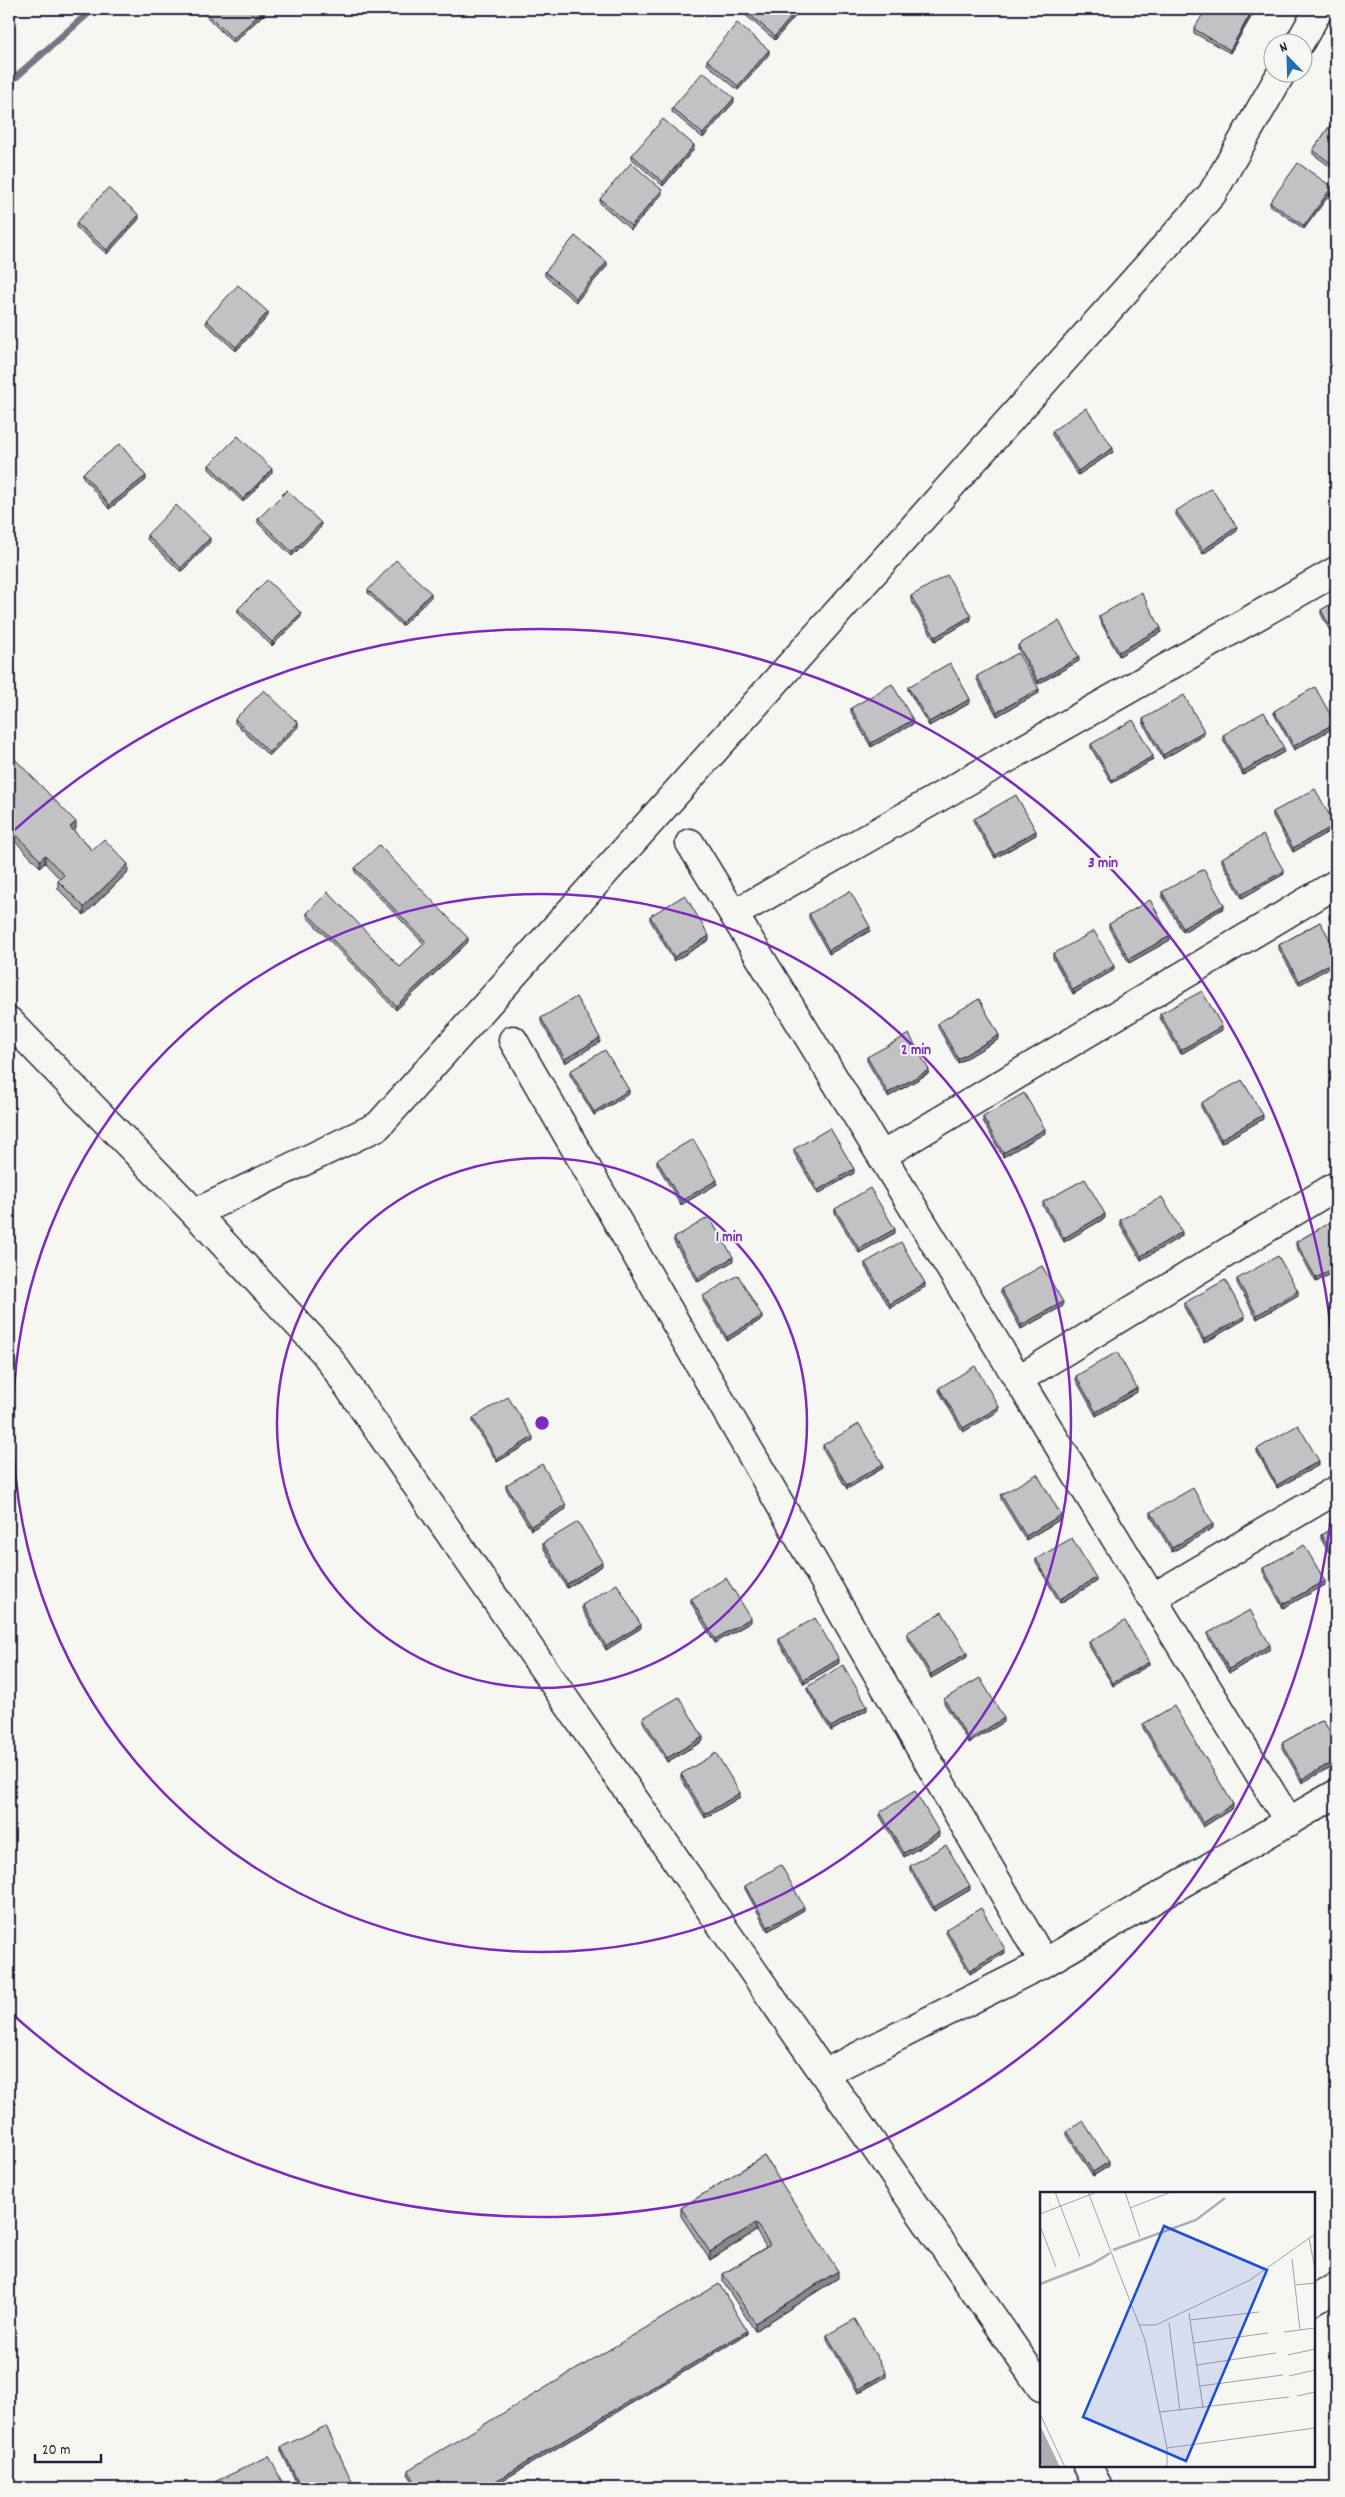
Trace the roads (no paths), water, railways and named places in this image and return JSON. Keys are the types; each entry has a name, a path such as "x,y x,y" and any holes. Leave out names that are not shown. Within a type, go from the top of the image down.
{"street":[{"path":"1306,32 1319,9"},
{"path":"196,1213 378,1126 1212,194 1276,82"},
{"path":"734,914 1336,571"},
{"path":"690,843 883,1155 1288,1822"},
{"path":"883,1155 1336,884"},
{"path":"9,1021 196,1213 325,1353 1040,2386"},
{"path":"513,1040 1044,1963"},
{"path":"1019,1379 1336,1186"},
{"path":"1152,1598 1336,1490"},
{"path":"825,2073 1044,1963 1336,1794"},
{"path":"1315,2299 1336,2287"},
{"path":"1088,2467 1098,2488"}],"waterway":[{"path":"9,83 93,9"}]}
